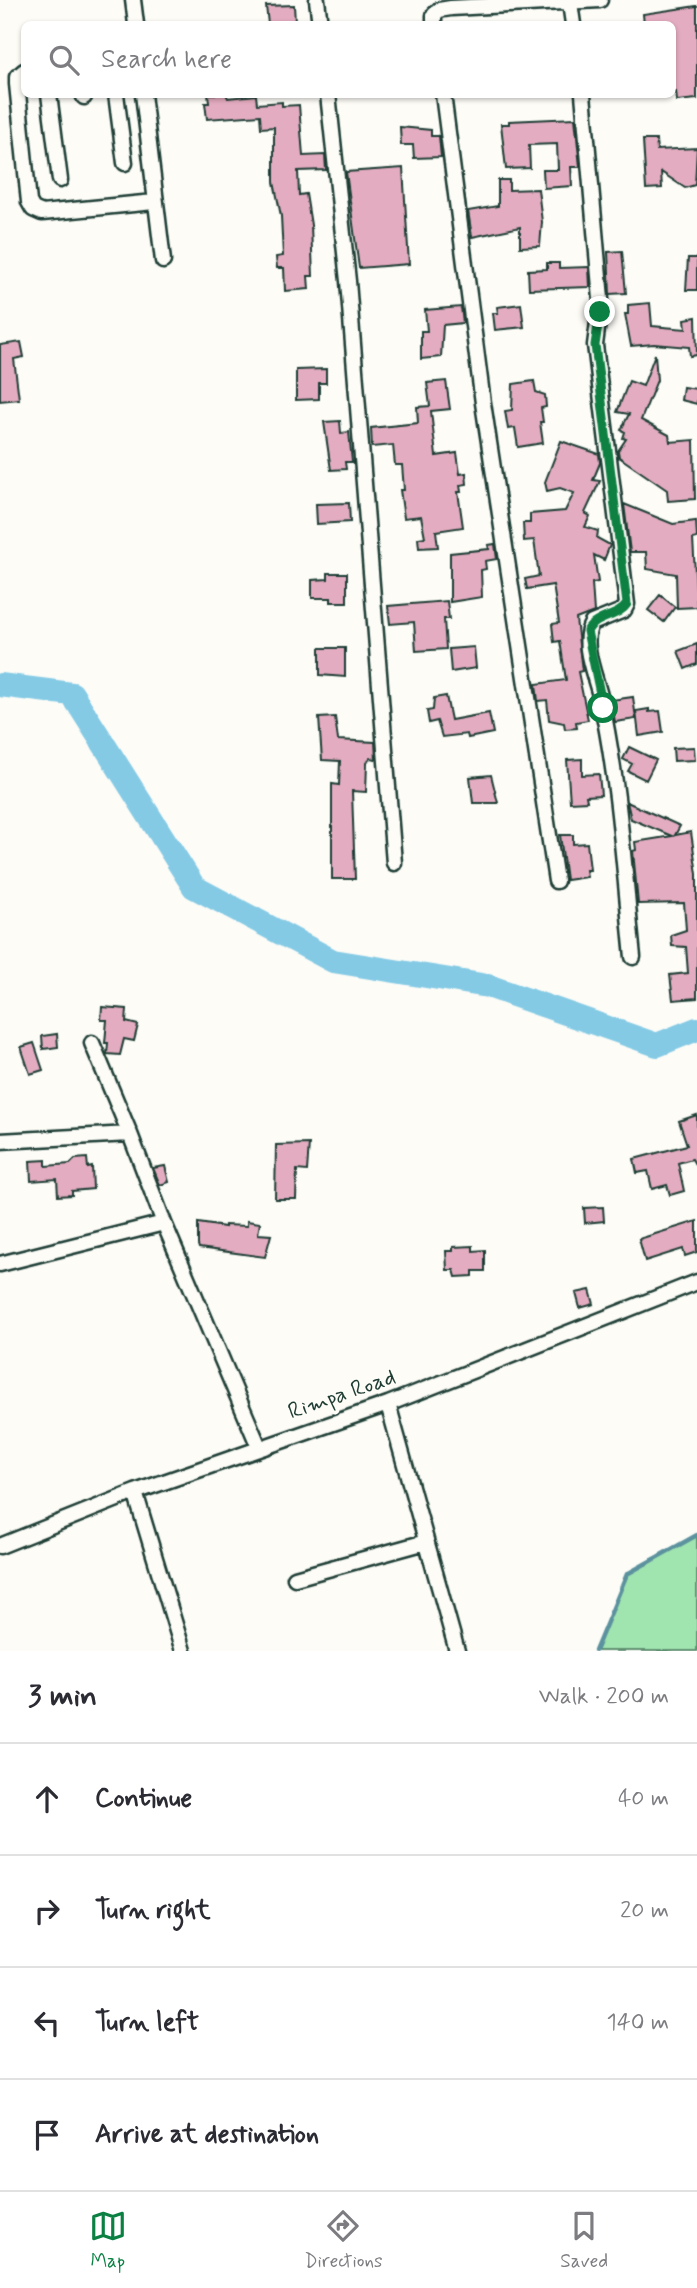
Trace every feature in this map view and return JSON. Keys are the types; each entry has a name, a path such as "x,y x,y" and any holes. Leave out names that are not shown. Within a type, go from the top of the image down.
{"street":[{"path":"133,0 136,21"},
{"path":"317,0 320,21"},
{"path":"435,21 434,15 439,10 485,3 570,3 600,0"},
{"path":"570,3 573,21"},
{"path":"21,74 16,84 29,202 33,209 42,213 154,202"},
{"path":"50,98 60,180"},
{"path":"117,98 125,163"},
{"path":"143,98 163,261"},
{"path":"328,98 349,295 394,863"},
{"path":"444,98 483,403 556,881"},
{"path":"583,98 601,299 595,345 627,604 624,610 592,623 587,639 603,708 621,830 633,957"},
{"path":"92,1042 164,1223 259,1447"},
{"path":"0,1141 130,1134"},
{"path":"0,1264 164,1223"},
{"name":"Rimpa Road","path":"0,1546 135,1492 388,1404 697,1282"},
{"path":"388,1404 457,1651"},
{"path":"135,1492 183,1651"},
{"path":"295,1578 426,1542"}],"green space":[{"path":"697,1535 697,1651 595,1651 627,1574"}],"building":[{"path":"294,5 295,21 268,21 266,6"},
{"path":"697,6 697,99 677,101 676,21 644,21 643,14"},
{"path":"208,98 256,98 257,104 282,102 282,106 299,105 303,156 325,155 326,170 298,171 299,195 306,194 311,225 313,276 308,276 309,289 285,291 284,268 277,268 276,257 283,256 281,216 274,182 274,127 261,128 260,115 207,119 205,103 209,103"},
{"path":"575,118 580,167 571,167 572,186 544,188 543,170 558,170 557,144 529,145 530,168 506,169 501,124 509,124 509,121"},
{"path":"400,127 431,130 431,136 439,136 441,157 414,158 413,145 401,145"},
{"path":"643,140 656,140 657,150 697,148 695,185 685,188 661,172 662,188 646,189"},
{"path":"403,168 409,264 359,268 346,172"},
{"path":"498,180 509,180 509,190 538,189 542,222 540,246 520,247 520,227 472,237 468,211 498,206"},
{"path":"622,251 626,293 610,294 608,252"},
{"path":"688,258 697,258 697,290 686,290"},
{"path":"547,263 559,263 559,268 589,267 590,287 529,289 528,270 547,269"},
{"path":"650,303 652,326 686,329 685,319 696,317 697,355 690,356 689,347 654,344 631,346 625,314 628,314 628,305"},
{"path":"521,304 524,327 495,330 493,313 498,313 497,307"},
{"path":"461,307 463,323 443,325 441,357 421,359 421,331 427,331 425,310"},
{"path":"21,342 24,357 14,359 19,399 0,401 0,345"},
{"path":"655,354 657,380 641,420 669,435 670,442 694,440 695,499 668,501 667,490 619,457 618,451 626,439 623,438 625,432 621,430 629,414 617,412 629,381 643,386"},
{"path":"326,369 326,383 319,383 319,399 296,400 296,370"},
{"path":"446,381 450,409 431,411 436,456 457,453 460,474 466,473 467,484 460,485 461,492 458,492 463,527 436,531 438,547 419,548 418,538 425,537 421,516 404,518 400,490 404,490 402,465 395,465 393,445 372,447 371,428 418,423 417,407 430,406 427,383"},
{"path":"534,381 536,392 545,395 546,407 541,408 543,422 540,422 543,443 518,447 515,428 508,429 505,411 512,410 513,384"},
{"path":"683,387 697,389 697,404 681,400"},
{"path":"340,421 341,433 349,432 352,462 345,462 346,469 331,470 324,422"},
{"path":"561,441 599,454 600,463 593,480 600,481 585,513 590,516 585,527 598,531 597,538 610,545 604,560 594,555 598,582 592,583 594,612 576,619 582,671 578,672 588,720 576,722 577,728 565,729 564,723 549,720 547,700 538,701 536,684 566,680 560,641 554,642 552,624 559,623 553,585 527,589 525,579 539,576 534,540 524,541 523,523 530,523 530,514 565,511 574,493 560,488 547,491 545,482"},
{"path":"349,503 350,522 317,524 316,504"},
{"path":"624,504 673,524 696,521 697,538 693,539 697,607 677,608 676,574 647,569 646,552 630,552"},
{"path":"495,544 497,559 485,561 486,569 481,570 482,597 450,602 450,553 489,549 488,545"},
{"path":"328,573 347,573 347,602 331,602 331,598 312,598 312,580 328,579"},
{"path":"660,595 675,607 664,622 648,610"},
{"path":"447,601 449,619 444,619 446,649 416,651 414,622 390,624 388,606"},
{"path":"697,644 697,664 685,669 678,651"},
{"path":"474,647 476,668 451,672 449,649"},
{"path":"320,648 345,648 345,677 320,675"},
{"path":"446,696 451,720 489,713 493,733 468,738 467,734 442,737 437,721 429,723 427,711 433,710 434,698"},
{"path":"633,697 636,719 615,722 611,700"},
{"path":"649,709 649,712 660,711 663,732 639,736 636,711"},
{"path":"335,717 338,740 375,742 376,759 370,758 367,763 366,792 352,791 355,879 332,879 332,784 339,785 340,761 322,760 319,718"},
{"path":"629,747 656,760 646,780 628,771 632,764 623,759"},
{"path":"694,747 695,760 674,761 673,748"},
{"path":"582,759 582,775 599,774 601,795 586,796 587,801 570,802 567,760"},
{"path":"491,775 498,803 473,803 470,777"},
{"path":"627,802 680,826 675,835 691,832 697,874 697,998 673,1000 670,975 688,973 686,947 672,946 671,935 686,930 684,903 638,904 633,851 636,850 635,842 672,836 631,819"},
{"path":"560,835 573,835 573,844 587,843 590,870 586,870 587,877 566,880"},
{"path":"102,1007 127,1009 126,1022 138,1025 134,1041 124,1039 120,1055 107,1054 107,1020 101,1020"},
{"path":"57,1034 58,1047 43,1049 42,1036"},
{"path":"34,1043 43,1070 30,1074 21,1047"},
{"path":"697,1115 697,1168 692,1159 678,1163 684,1191 670,1195 667,1185 652,1189 648,1171 637,1173 634,1159 687,1145 679,1121"},
{"path":"309,1144 307,1171 297,1170 296,1199 275,1199 276,1145"},
{"path":"87,1158 88,1168 92,1167 93,1189 72,1191 72,1195 58,1196 57,1179 31,1181 30,1161 46,1160 46,1166 70,1164 75,1159"},
{"path":"165,1166 169,1182 160,1185 153,1168"},
{"path":"603,1207 604,1221 585,1223 584,1208"},
{"path":"247,1221 260,1223 258,1234 271,1235 265,1257 199,1248 198,1223 225,1227 247,1226"},
{"path":"697,1221 697,1252 685,1256 683,1249 645,1261 639,1239"},
{"path":"473,1246 473,1251 485,1250 485,1271 473,1271 473,1276 456,1277 454,1270 447,1270 446,1251 453,1251 453,1247"},
{"path":"590,1290 594,1304 580,1308 576,1293"}],"waterway":[{"path":"0,685 72,694 194,887 333,961 488,986 657,1045 697,1029"},
{"path":"595,1651 627,1574 697,1535"}],"route":[{"path":"600,312 595,345 627,604 624,610 592,623 587,631 603,708"}]}
